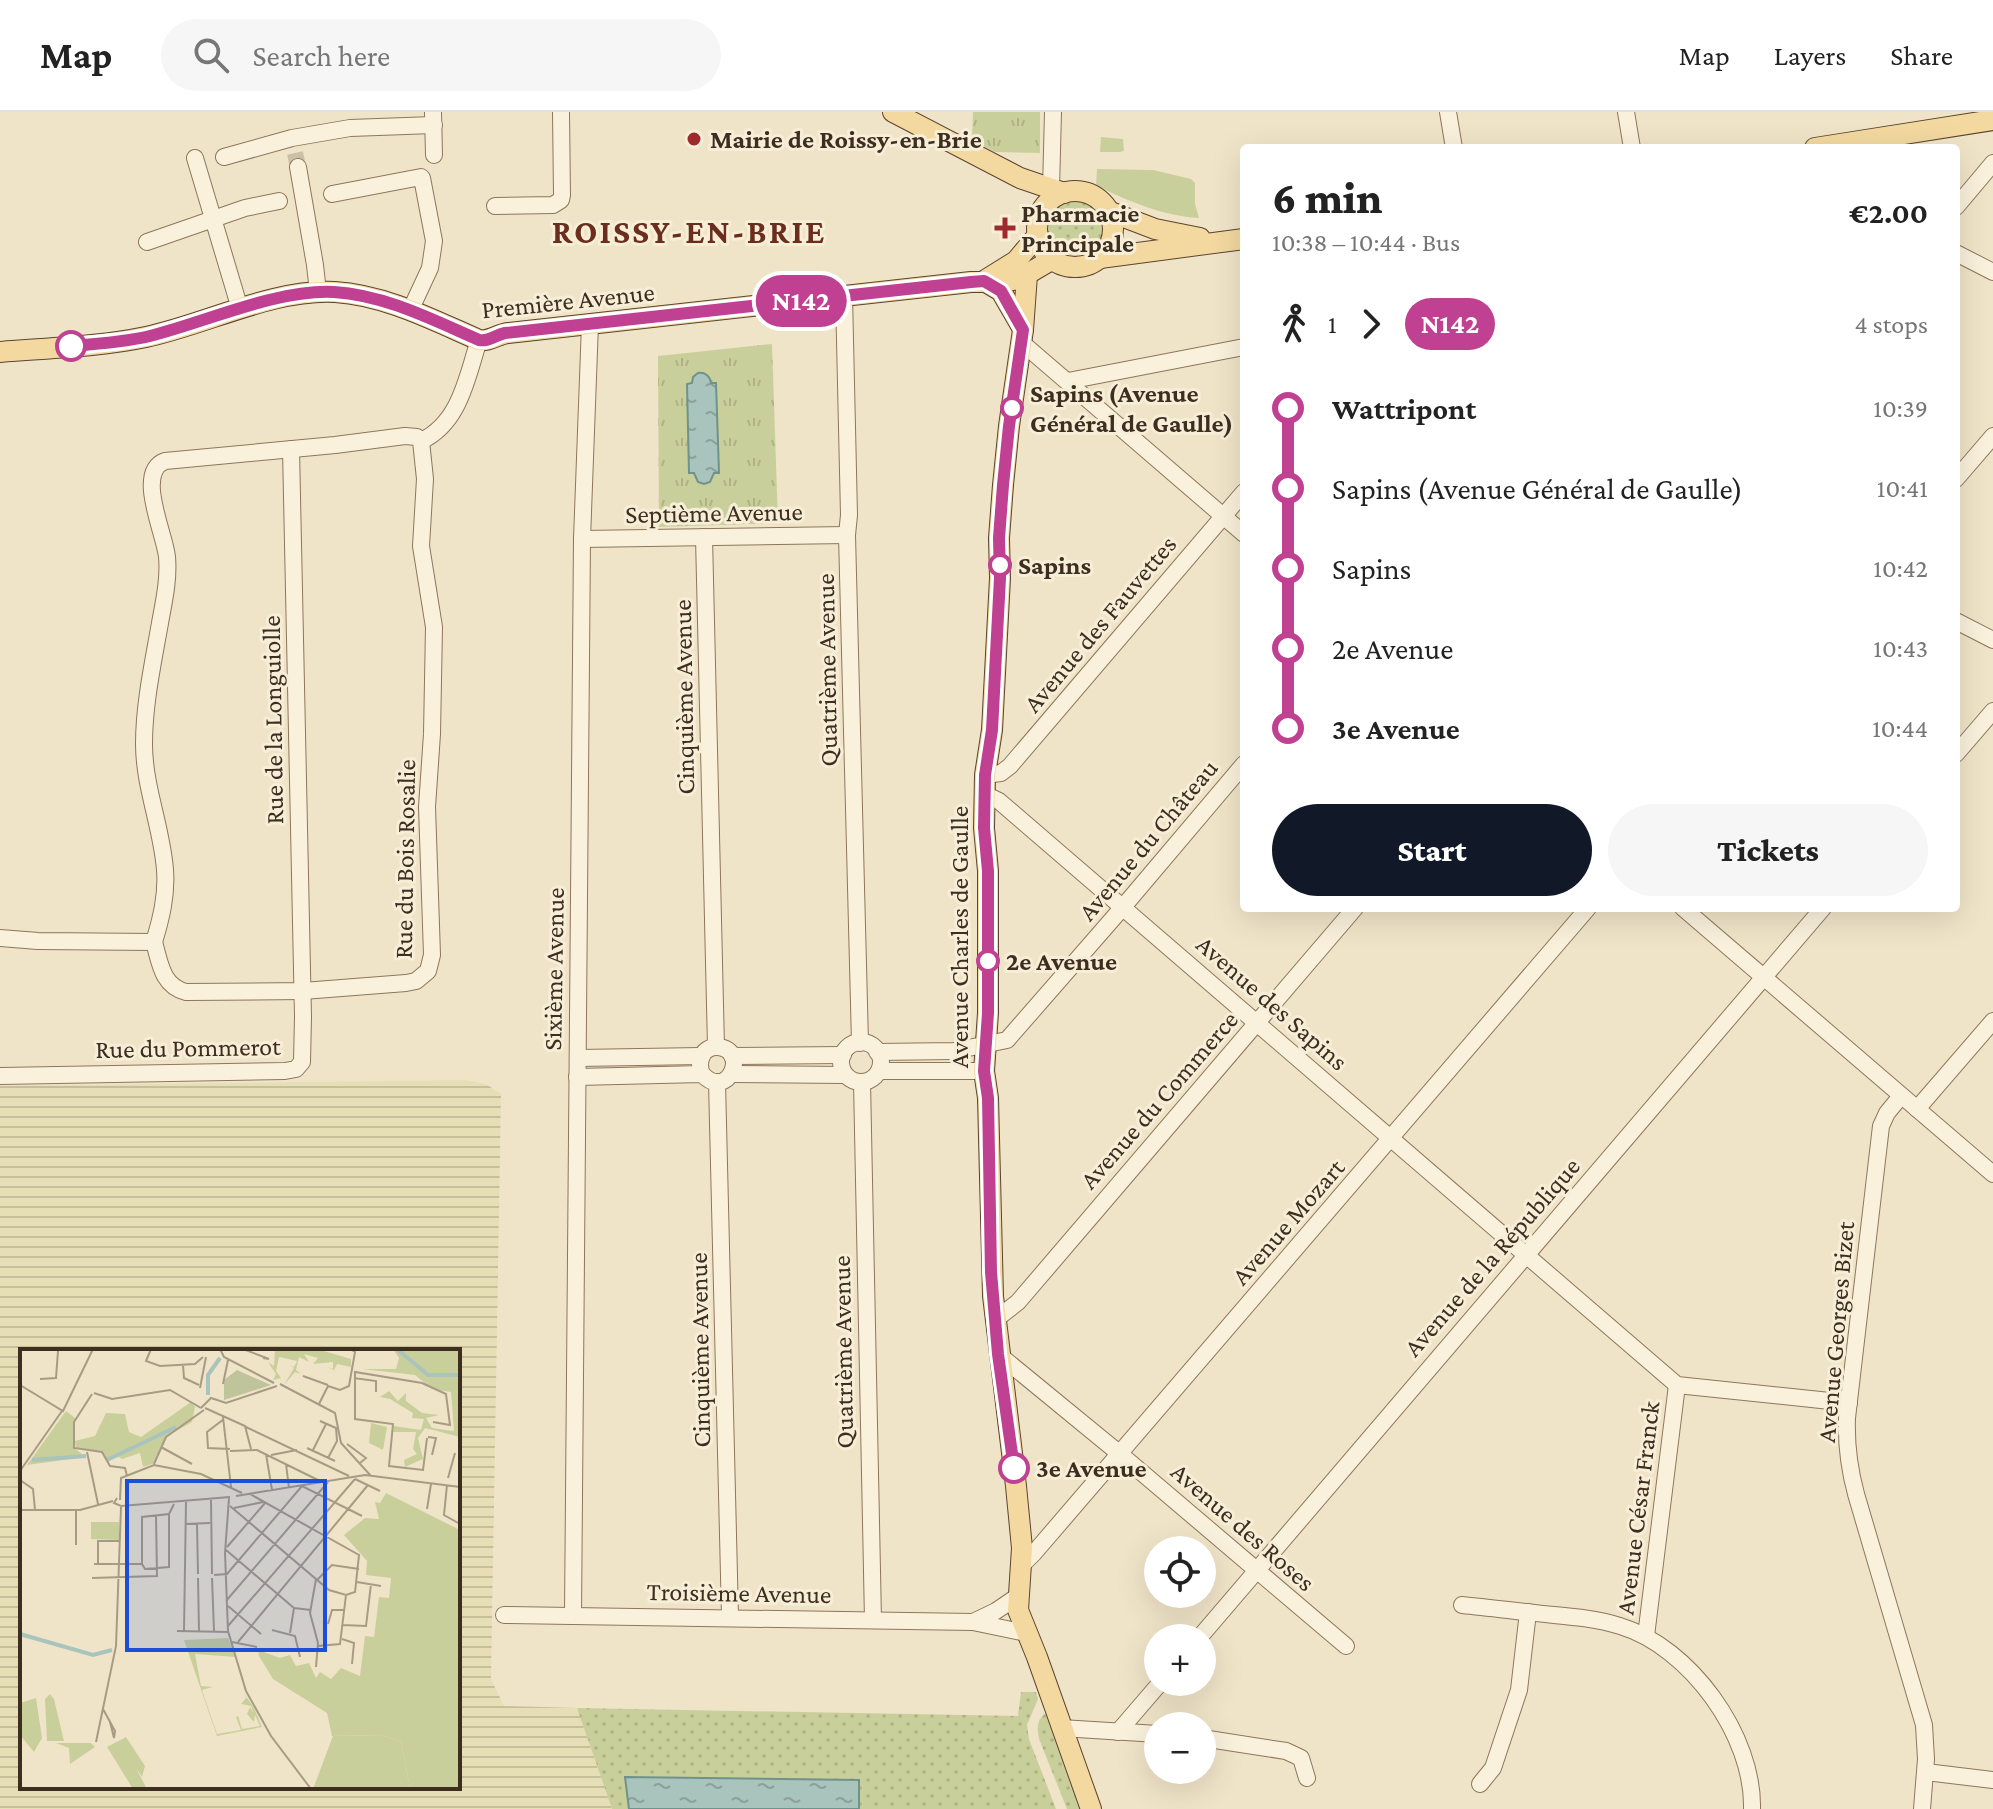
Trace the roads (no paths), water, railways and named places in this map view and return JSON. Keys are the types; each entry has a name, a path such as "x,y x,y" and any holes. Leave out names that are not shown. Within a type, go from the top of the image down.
{"main road":[{"path":"893,112 1020,178 1058,191 1077,192 1098,199 1108,211 1113,225 1112,235 1107,250 1091,263 1067,266 1053,259 1042,247 1038,235 1039,221 1058,191"},
{"path":"1834,144 1959,118 1993,120"},
{"path":"1108,211 1168,233 1240,243"},
{"path":"1021,268 1038,235"},
{"path":"1100,258 1240,243"},
{"path":"984,281 1053,259"},
{"name":"Avenue Charles de Gaulle","path":"1021,268 1022,336 1003,485 992,730 984,785 988,871 988,1013 984,1071 988,1098 991,1272 998,1354 1016,1486 1022,1565 1018,1610 1091,1809"},
{"path":"984,281 1001,291 1022,336"},
{"name":"Première Avenue","path":"0,352 148,337 273,300 318,292 373,298 479,340 488,340 505,333 984,281"}],"street":[{"path":"495,206 553,205 561,200 561,112"},
{"path":"1053,112 1058,191"},
{"path":"1448,112 1453,144"},
{"path":"1626,112 1631,144"},
{"path":"224,157 295,153 350,128 434,119 434,155"},
{"path":"295,153 318,292"},
{"path":"195,158 240,309"},
{"path":"1960,202 1993,163"},
{"path":"332,194 422,178 434,241 430,268 410,311"},
{"path":"147,242 245,208 279,201"},
{"path":"1960,255 1993,272"},
{"name":"Quatrième Avenue","path":"844,296 860,1043"},
{"name":"Sixième Avenue","path":"573,1615 582,539 590,324"},
{"path":"1022,336 1068,381 1240,531"},
{"path":"0,938 154,942 164,904 165,869 145,762 144,727 168,568 165,540 153,500 153,473 157,466 165,461 405,436 421,441 443,426 457,404 466,386 479,340"},
{"path":"1068,381 1240,348"},
{"path":"1960,474 1993,436"},
{"name":"Rue du Bois Rosalie","path":"154,942 166,978 172,986 182,991 303,991 411,982 428,971 431,963 427,807 434,627 421,546 425,479 421,441"},
{"name":"Rue de la Longuiolle","path":"291,449 303,991"},
{"name":"Avenue des Fauvettes","path":"984,785 1010,766 1240,497"},
{"name":"Septième Avenue","path":"582,539 847,535"},
{"name":"Cinquième Avenue","path":"704,537 716,1047"},
{"path":"1960,623 1993,640"},
{"path":"1960,749 1993,711"},
{"name":"Avenue du Château","path":"986,1045 1007,1040 1240,769"},
{"name":"Avenue des Sapins","path":"984,785 1677,1385"},
{"name":"Avenue du Commerce","path":"995,1320 1018,1302 1352,912"},
{"name":"Avenue Mozart","path":"1022,1565 1585,912"},
{"path":"1688,912 1993,1174"},
{"name":"Avenue de la République","path":"1211,1624 1820,912"},
{"name":"Rue du Pommerot","path":"0,1076 292,1070 300,1065 303,1055 303,991"},
{"path":"1917,1109 1993,1021"},
{"path":"577,1077 845,1075 862,1082 872,1079 879,1071 877,1052 870,1045 860,1043 850,1046 843,1055 841,1065 845,1075"},
{"path":"877,1052 954,1051 986,1045"},
{"path":"716,1047 728,1051 734,1068 717,1077 699,1062 710,1048 716,1047"},
{"path":"732,1056 843,1055"},
{"path":"578,1058 701,1056"},
{"path":"879,1071 984,1071"},
{"name":"Cinquième Avenue","path":"717,1077 730,1617"},
{"name":"Quatrième Avenue","path":"862,1082 873,1620"},
{"name":"Avenue Georges Bizet","path":"1901,1096 1881,1126 1847,1440 1849,1466 1921,1709 1926,1737 1922,1809"},
{"name":"Avenue des Roses","path":"998,1354 1346,1646"},
{"path":"1677,1385 1849,1403"},
{"name":"Avenue César Franck","path":"1646,1636 1677,1385"},
{"name":"Troisième Avenue","path":"973,1622 1018,1596"},
{"path":"1462,1605 1597,1620 1646,1636 1693,1674 1721,1709 1745,1761 1752,1809"},
{"path":"1480,1784 1497,1759 1519,1690 1528,1612"},
{"name":"Troisième Avenue","path":"504,1615 973,1622 1026,1633"},
{"path":"1118,1732 1149,1696"},
{"path":"1061,1728 1144,1733"},
{"path":"1216,1740 1294,1754 1301,1758 1307,1778"},
{"path":"1926,1772 1993,1780"}],"water":[{"path":"698,373 705,374 711,383 716,383 719,473 714,473 710,482 704,484 698,482 694,473 689,473 687,384 692,383"},
{"path":"625,1777 859,1780 859,1809 629,1809"}],"tunnel":[{"path":"295,153 298,167"}],"place":[{"name":"Mairie de Roissy-en-Brie","path":"694,139"},
{"name":"Pharmacie Principale","path":"1005,228"},
{"name":"Sapins (Avenue Général de Gaulle)","path":"1012,408"},
{"name":"Sapins","path":"1000,565"},
{"name":"2e Avenue","path":"988,961"},
{"name":"3e Avenue","path":"1014,1468"}],"district":[{"name":"ROISSY-EN-BRIE","path":"689,231"}]}
